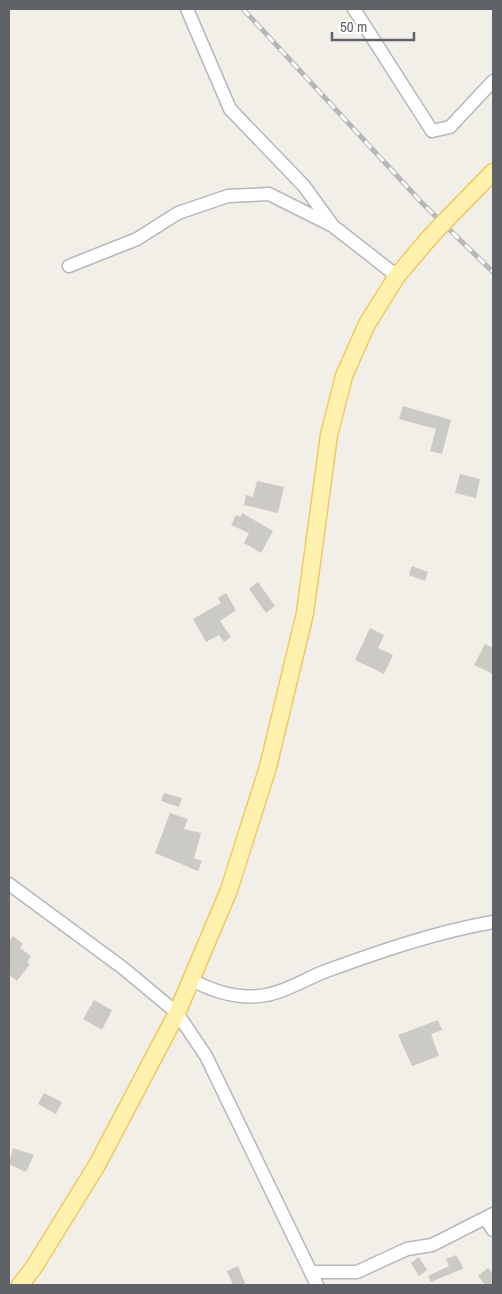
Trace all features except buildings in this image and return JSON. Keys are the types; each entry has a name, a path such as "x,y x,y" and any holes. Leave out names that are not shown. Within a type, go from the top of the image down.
{"main road":[{"path":"20,1285 97,1165 177,1013 229,890 268,767 305,613 329,435 344,376 367,324 397,276 430,237 493,172"}],"street":[{"path":"186,9 230,109 304,186 334,226"},
{"path":"354,9 432,131 450,127 493,81"},
{"path":"69,266 137,239 178,213 228,196 269,194 334,226 397,276"},
{"path":"9,884 123,968 177,1013 206,1056 318,1285"},
{"path":"190,979 210,990 226,994 267,995 372,955 451,930 493,922"},
{"path":"312,1272 357,1272 407,1249 432,1245 489,1216 493,1230"}],"railway":[{"path":"243,9 423,204 493,272"}]}
